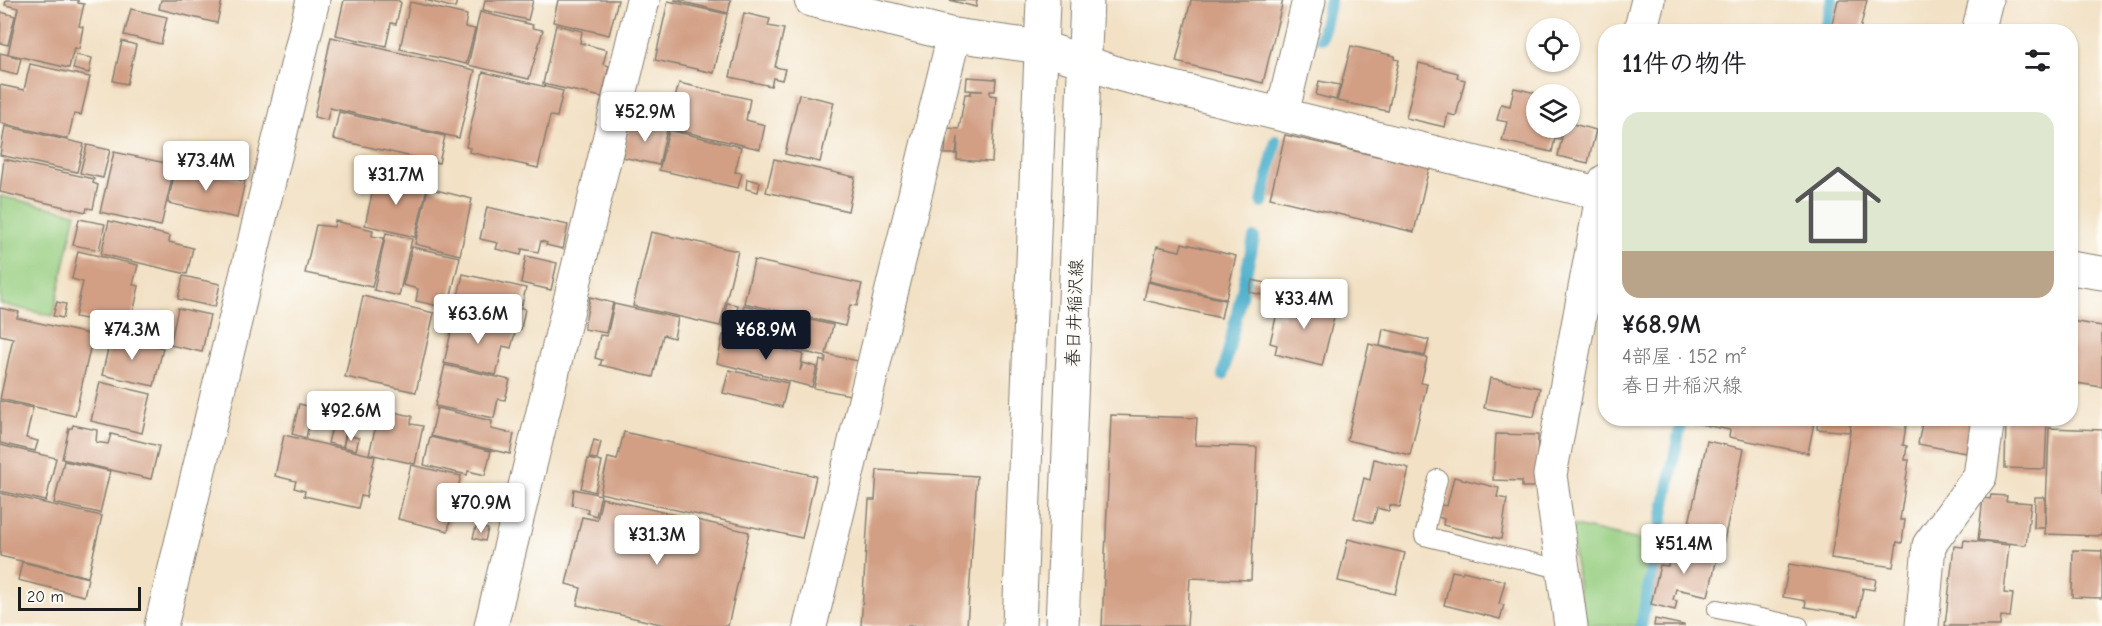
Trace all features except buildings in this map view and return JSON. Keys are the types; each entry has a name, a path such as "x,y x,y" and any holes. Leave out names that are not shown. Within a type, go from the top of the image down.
{"street":[{"path":"161,626 313,0"},
{"path":"491,626 643,0"},
{"path":"811,0 954,35 1041,47 1122,75 1598,189"},
{"path":"1019,626 1043,0"},
{"name":"春日井稲沢線","path":"1062,626 1087,0"},
{"path":"1282,114 1309,0"},
{"path":"1642,24 1648,0"},
{"path":"1980,24 1986,0"},
{"path":"810,626 954,35"},
{"path":"1571,626 1550,475 1598,222"},
{"path":"2078,269 2102,273"},
{"path":"1922,626 1929,545 1980,476 1987,426"}],"lane":[{"path":"1438,480 1424,536 1564,570"},
{"path":"1717,609 1799,626"}],"green space":[{"path":"0,196 76,213 53,316 0,304"},
{"path":"1570,525 1653,543 1636,626 1584,626"}],"waterway":[{"path":"1321,38 1330,0"},
{"path":"1826,24 1832,0"},
{"path":"1262,203 1276,141"},
{"path":"1223,375 1254,238"},
{"path":"1641,626 1680,426"}]}
